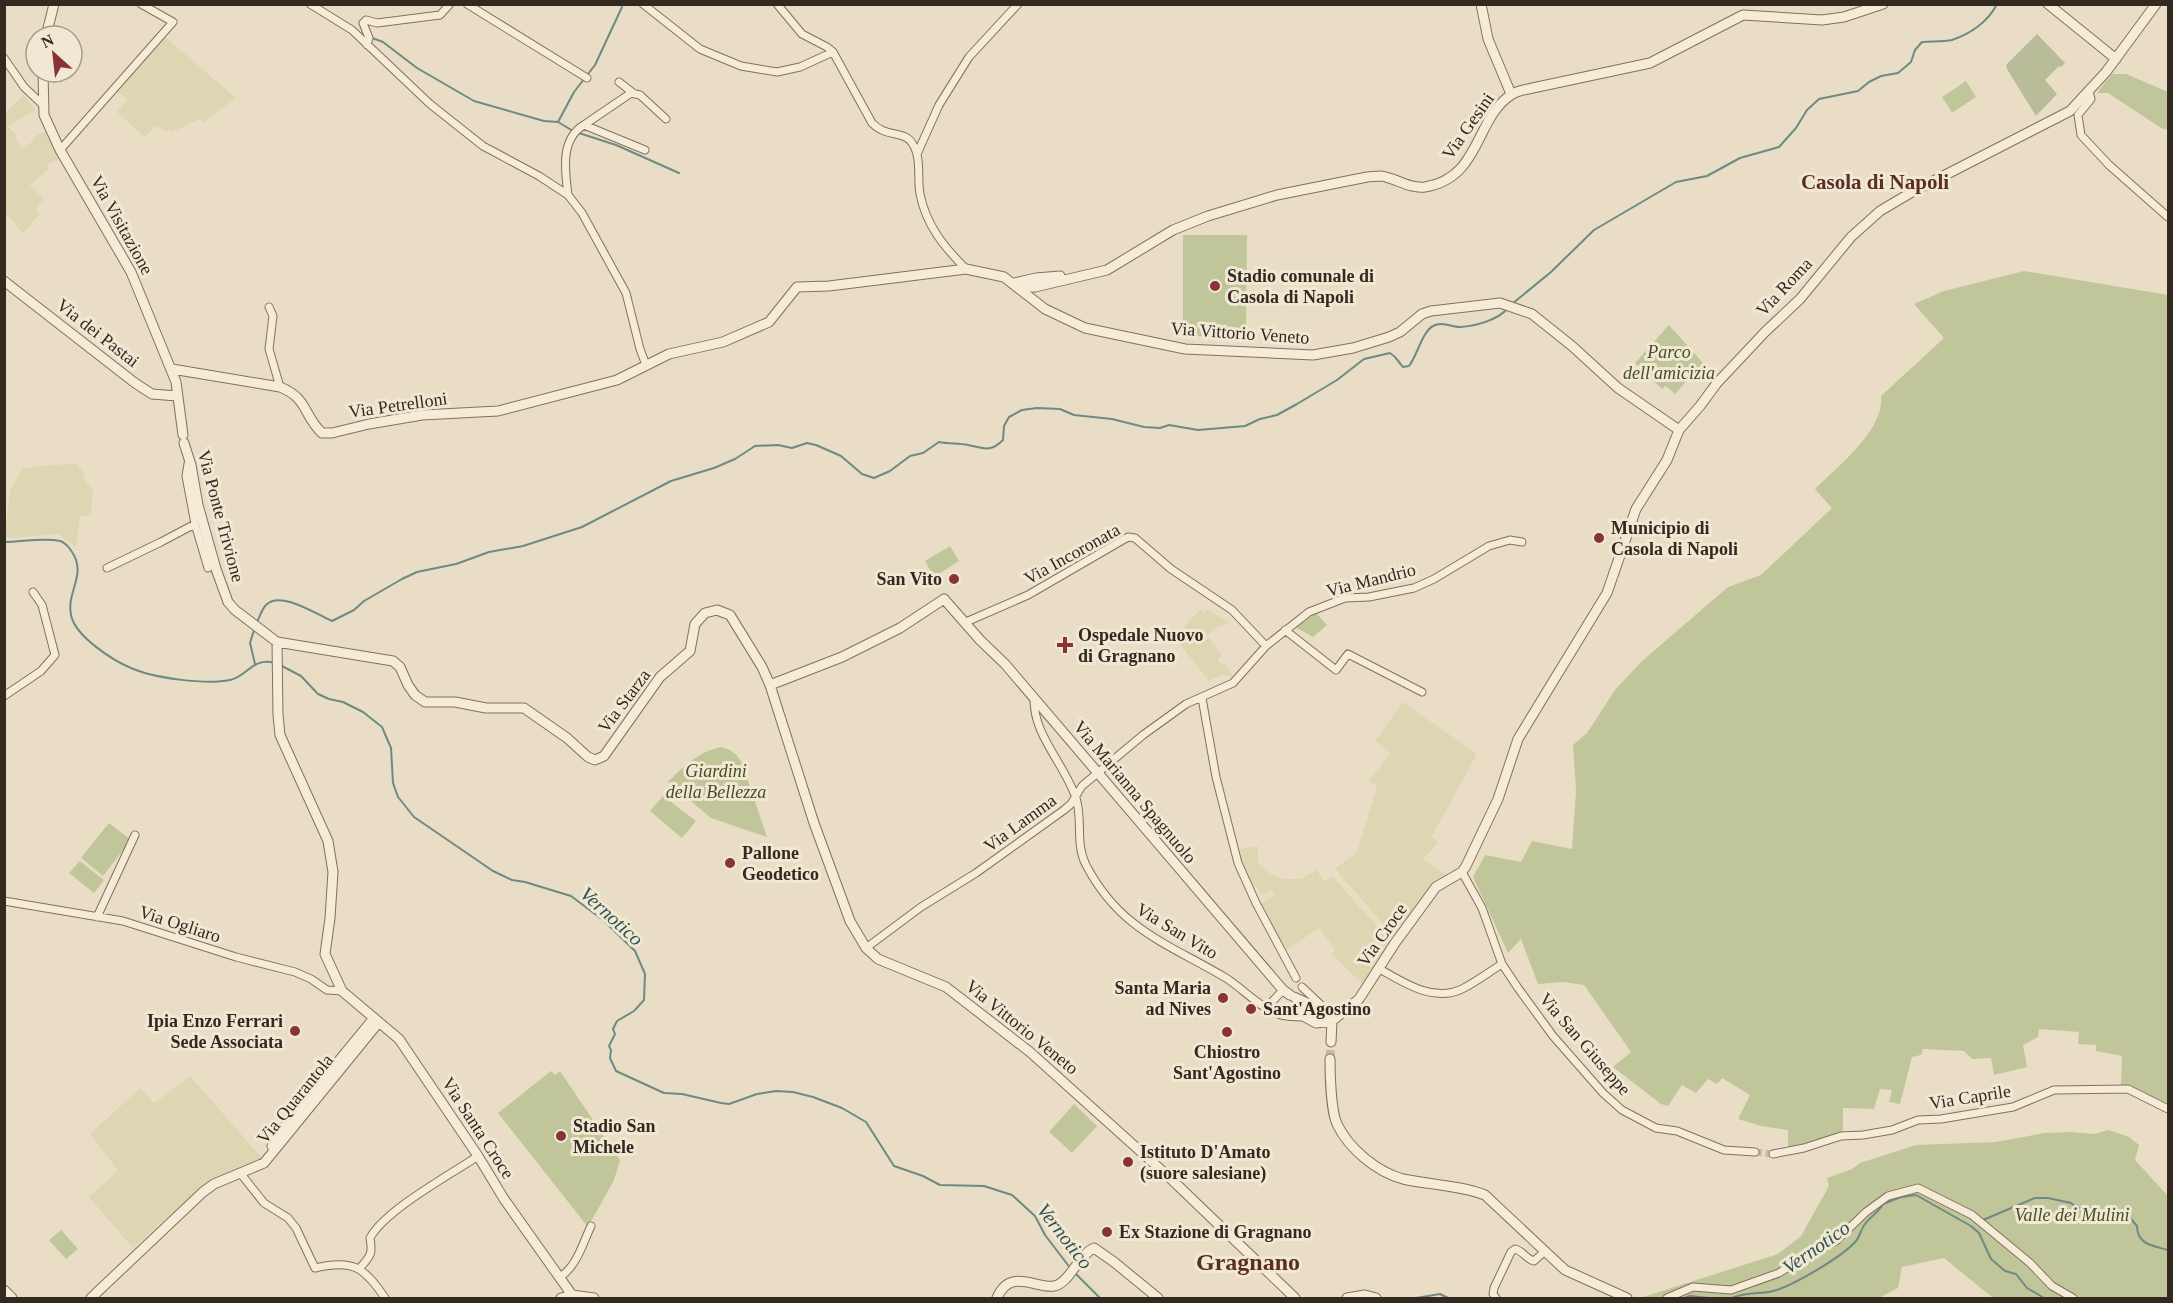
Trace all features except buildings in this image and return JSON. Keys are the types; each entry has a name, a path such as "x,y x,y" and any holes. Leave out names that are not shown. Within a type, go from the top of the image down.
{"street":[{"path":"49,24 54,4"},
{"path":"60,150 173,22 141,4"},
{"path":"310,4 368,39 430,104 483,146 539,176 568,195 582,213 626,293 646,365"},
{"path":"368,39 363,23 366,20 376,23 440,15 450,4"},
{"path":"467,4 587,78"},
{"path":"643,4 700,49 741,66 777,72 800,67 833,52"},
{"path":"777,4 802,34 833,52 872,123 879,130 909,139 917,154 920,194 925,212 944,247 966,269"},
{"path":"917,154 939,105 969,57 1018,4"},
{"path":"1481,4 1488,39 1512,94"},
{"name":"Via Gesini","path":"1119,264 1173,230 1208,216 1276,195 1367,177 1382,176 1422,187 1450,178 1463,166 1501,104 1512,94 1528,88 1650,63 1743,15 1822,20 1844,17 1883,4"},
{"path":"2048,4 2116,59"},
{"name":"Via Roma","path":"1462,872 1498,799 1518,739 1607,593 1636,509 1667,460 1679,430 1733,364 1800,299 1851,237 1870,218 1912,192 2070,111 2116,59 2156,4"},
{"path":"4,58 24,87 43,105"},
{"path":"619,82 631,93 640,95 666,119"},
{"name":"Via Visitazione","path":"43,84 44,115 60,150 131,272 177,382 177,396"},
{"path":"2089,92 2091,99 2078,115 2081,135 2109,165 2169,217"},
{"path":"568,195 565,171 568,143 574,132 631,93"},
{"path":"584,125 645,150"},
{"path":"1004,277 1056,277 1119,264"},
{"path":"1017,286 1035,287 1087,276 1119,264"},
{"name":"Via Vittorio Veneto","path":"646,365 669,354 723,342 769,322 797,287 828,286 966,269 1004,277 1045,309 1085,328 1185,350 1312,355 1353,348 1389,337 1400,332 1422,314 1431,311 1500,303 1532,314 1564,339 1618,388 1679,430"},
{"path":"1017,286 1036,278"},
{"name":"Via dei Pastai","path":"4,281 135,383 152,394 177,396"},
{"path":"269,307 273,316 269,349 280,387"},
{"name":"Via Petrelloni","path":"172,369 280,387 296,394 314,425 322,433 332,433 422,415 498,411 528,405 617,380 646,365"},
{"name":"Via Ponte Trivione","path":"177,396 183,439 189,457 198,506 228,603 277,642"},
{"path":"189,457 186,476 195,524 208,568"},
{"path":"107,568 195,524"},
{"name":"Via Incoronata","path":"966,622 1028,595 1128,537 1136,538 1172,569 1232,610 1266,646"},
{"name":"Via Mandrio","path":"1266,646 1309,612 1345,598 1414,588 1434,579 1489,546 1510,540 1522,542"},
{"path":"4,696 41,671 55,655 42,605 33,592"},
{"name":"Via Marianna Spagnuolo","path":"782,679 842,657 900,628 944,599 1034,698 1292,996"},
{"name":"Via Starza","path":"277,642 393,661 400,667 415,695 425,702 455,702 486,708 524,708 595,760 604,756 660,677 690,651 696,624 705,613 717,610 730,615 770,685"},
{"path":"1285,630 1336,670 1348,654 1422,692"},
{"path":"277,642 280,735 328,841 333,872 325,954 342,991"},
{"name":"Via Lamma","path":"866,948 921,907 976,873 1064,810 1082,786 1097,772 1186,704 1233,682 1266,646"},
{"path":"764,671 782,679"},
{"path":"770,685 782,679"},
{"name":"Via Vittorio Veneto","path":"770,685 814,823 850,921 866,948 878,959 946,987 1013,1038 1169,1177 1295,1299"},
{"name":"Via San Vito","path":"1034,698 1036,719 1044,739 1055,754 1076,797 1081,853 1095,881 1119,912 1160,943 1227,978 1276,1014 1305,1017"},
{"path":"1202,698 1216,777 1238,863 1256,903 1296,978"},
{"path":"97,917 135,835"},
{"name":"Via San Giuseppe","path":"1462,872 1482,908 1502,964 1553,1036 1602,1093 1622,1110 1656,1128 1677,1131 1724,1150 1755,1152"},
{"name":"Via Croce","path":"1332,1021 1359,999 1378,968 1436,887 1462,872"},
{"name":"Via Ogliaro","path":"4,901 123,921 236,957 294,972 311,979 327,990 342,991"},
{"path":"1378,968 1406,984 1431,993 1446,994 1461,989 1502,964"},
{"path":"1302,987 1321,1005 1324,1013"},
{"name":"Via Santa Croce","path":"342,991 399,1039 478,1156 504,1199 572,1295"},
{"path":"1267,1007 1292,996 1318,1008 1332,1021 1331,1042"},
{"path":"1292,996 1305,1017 1316,1023 1332,1021"},
{"name":"Via Quarantola","path":"91,1299 203,1192 214,1184 264,1163 289,1127 376,1020"},
{"path":"1330,1059 1330,1079 1337,1123 1365,1159 1390,1174 1404,1179 1473,1190 1485,1195 1570,1274 1602,1289 1626,1298 1632,1296 1636,1299"},
{"name":"Via Caprile","path":"1773,1154 1804,1148 1841,1136 1892,1130 1918,1120 1941,1119 2013,1107 2054,1090 2128,1089 2169,1110"},
{"path":"360,1268 373,1250 370,1238 384,1220 478,1156"},
{"path":"241,1174 264,1203 288,1218 296,1228 315,1268 333,1264 360,1268 385,1299"},
{"path":"1667,1299 1693,1287 1731,1290 1779,1273 1816,1249 1836,1240 1866,1212 1888,1196 1918,1188 1972,1215 2030,1263 2052,1286 2073,1299"},
{"path":"560,1277 575,1265 591,1227"},
{"path":"997,1299 1006,1287 1015,1282 1029,1281 1053,1287 1060,1284 1094,1248 1158,1299"},
{"path":"1496,1299 1493,1294 1494,1288 1511,1252 1519,1250 1528,1259 1534,1261 1545,1251"},
{"path":"1602,1289 1606,1293 1606,1299"},
{"path":"4,1290 12,1299"},
{"path":"561,1299 572,1295 594,1299"},
{"path":"1347,1299 1365,1295 1376,1299"}],"shaded area":[{"path":"164,36 236,98 203,123 200,119 172,132 170,129 165,131 157,126 144,137 117,112 127,100 116,90"},
{"path":"24,95 36,110 8,126 16,135 16,140 23,149 35,139 33,137 46,131 60,158 48,164 49,169 30,185 44,199 35,209 40,214 23,233 5,213 5,113"},
{"path":"77,463 85,476 83,478 93,490 91,515 80,517 76,547 58,534 12,538 5,536 10,490 22,468"},
{"path":"1200,609 1204,613 1208,609 1229,623 1201,637 1204,641 1209,638 1222,656 1218,659 1221,665 1225,664 1233,676 1221,675 1209,681 1179,643 1189,634 1184,627"},
{"path":"1403,702 1477,754 1432,836 1438,843 1423,859 1447,875 1432,885 1393,935 1335,869 1357,852 1377,787 1369,780 1391,753 1375,741"},
{"path":"1258,846 1258,863 1271,875 1285,879 1300,879 1317,870 1323,881 1333,877 1390,941 1363,984 1331,954 1335,950 1319,928 1287,950 1258,905 1275,895 1272,890 1262,895 1256,886 1250,890 1241,862 1240,849"},
{"path":"190,1076 262,1158 201,1187 133,1248 89,1197 118,1170 90,1134 140,1088 154,1103"}],"green space":[{"path":"2037,34 2065,63 2045,80 2057,94 2036,116 2006,65"},
{"path":"2112,74 2126,74 2168,92 2168,130 2161,128 2108,93 2097,93"},
{"path":"1966,81 1976,97 1952,113 1942,97"},
{"name":"Stadio comunale di Casola di Napoli","path":"1183,235 1247,235 1246,336 1183,336"},
{"path":"2024,271 2168,295 2168,1103 2121,1085 2122,1056 2096,1051 2096,1045 2078,1044 2079,1032 2039,1029 2038,1037 2023,1045 2027,1067 1994,1075 1991,1058 1972,1059 1964,1051 1923,1049 1921,1055 1912,1057 1900,1104 1889,1102 1892,1090 1880,1089 1874,1109 1843,1108 1843,1132 1788,1148 1788,1130 1761,1126 1738,1119 1750,1095 1722,1078 1717,1084 1708,1079 1696,1093 1682,1085 1668,1106 1661,1104 1613,1067 1631,1052 1584,985 1563,982 1538,984 1521,939 1508,953 1473,877 1485,855 1521,862 1532,841 1572,849 1576,790 1573,745 1587,733 1615,690 1642,661 1728,587 1761,575 1832,508 1815,489 1847,459 1868,435 1880,409 1881,396 1944,338 1914,304 1944,291"},
{"name":"Parco dell'amicizia","path":"1669,325 1703,363 1675,394 1666,386 1662,389 1635,363"},
{"path":"950,546 959,561 934,577 925,561"},
{"path":"1316,613 1327,625 1313,637 1295,627"},
{"name":"Giardini della Bellezza","path":"722,747 734,753 742,763 767,837 711,818 668,782 699,756"},
{"path":"663,796 696,821 682,838 650,811"},
{"path":"109,823 131,840 103,876 81,858"},
{"path":"80,861 104,880 94,893 69,873"},
{"name":"Stadio San Michele","path":"551,1071 555,1075 560,1071 620,1160 614,1180 588,1227 498,1113"},
{"path":"1074,1104 1097,1126 1072,1153 1049,1132"},
{"name":"Valle dei Mulini","path":"2109,1130 2129,1137 2139,1145 2135,1160 2168,1196 2168,1298 1993,1298 1944,1258 1902,1267 1898,1288 1879,1298 1640,1298 1778,1254 1801,1236 1829,1186 1827,1178 1852,1169 1860,1163 1916,1145 1996,1142 2044,1133 2094,1134"},
{"path":"61,1230 78,1249 66,1259 49,1240"}],"waterway":[{"path":"1512,304 1551,272 1594,230 1676,182 1707,176 1740,158 1779,147 1796,128 1807,110 1819,99 1858,91 1881,76 1898,73 1911,62 1915,50 1922,42 1952,40 1965,34 1984,22 1997,4"},
{"path":"558,122 574,92 595,65 622,7"},
{"path":"372,38 383,42 417,68 474,101 544,121 558,122 573,131"},
{"path":"579,133 616,145 679,173"},
{"path":"257,622 266,605 280,600 298,605 332,621 417,572 456,564 489,552 523,546 582,527 671,481 714,468 735,459 755,446 778,445 792,448 807,443 816,445 841,456 862,474 874,478 890,471 910,456 923,453 939,442 982,448 994,447 1003,440 1004,426 1009,417 1022,410 1060,409 1074,415 1112,419 1144,427 1160,428 1169,425 1198,430 1245,426 1277,415 1297,404 1337,380 1364,359 1390,353 1403,367 1409,366 1426,333 1433,326 1443,324 1460,327 1480,324 1499,316 1508,308"},
{"path":"4,542 46,539 60,541 67,545 77,566 70,606 74,623 95,646 131,668 166,678 220,681 236,678 261,663 275,663"},
{"path":"254,630 250,643 255,664"},
{"name":"Vernotico","path":"280,665 301,676 318,694 343,702 363,712 382,727 391,748 393,783 398,797 414,817 493,871 512,880 571,896 603,920 635,951 645,974 644,1000 634,1011 617,1021 613,1029 615,1034 609,1046 610,1058 616,1071 664,1093 682,1094 721,1103 729,1104 757,1094 776,1091 813,1097 842,1108 866,1122 894,1166 923,1176 940,1185 984,1186 1012,1195 1035,1216 1045,1235 1071,1269"},
{"name":"Vernotico","path":"1732,1298 1744,1294 1777,1290 1807,1276 1849,1247 1883,1204 1901,1197 1916,1195 1971,1226 1979,1233 1991,1259 2005,1271 2016,1274 2027,1288 2044,1298"},
{"path":"1983,1220 2035,1198 2048,1198 2071,1203 2077,1208 2093,1208 2131,1219 2137,1226 2143,1241 2168,1250"},
{"name":"Vernotico","path":"1075,1273 1100,1298"},
{"name":"Vernotico","path":"1416,1298 1440,1294 1448,1298"},
{"name":"Vernotico","path":"1685,1298 1690,1296 1709,1298"}],"tunnel":[{"path":"1330,1059 1331,1042"},
{"path":"1755,1152 1773,1154"}],"place":[{"name":"Stadio comunale di Casola di Napoli","path":"1215,286"},
{"name":"Municipio di Casola di Napoli","path":"1599,538"},
{"name":"San Vito","path":"954,579"},
{"name":"Ospedale Nuovo di Gragnano","path":"1065,645"},
{"name":"Pallone Geodetico","path":"730,863"},
{"name":"Santa Maria ad Nives","path":"1223,998"},
{"name":"Sant'Agostino","path":"1251,1009"},
{"name":"Ipia Enzo Ferrari Sede Associata","path":"295,1031"},
{"name":"Chiostro Sant'Agostino","path":"1227,1032"},
{"name":"Stadio San Michele","path":"561,1136"},
{"name":"Istituto D'Amato (suore salesiane)","path":"1128,1162"},
{"name":"Ex Stazione di Gragnano","path":"1107,1232"}],"district":[{"name":"Casola di Napoli","path":"1875,182"},
{"name":"Gragnano","path":"1248,1262"}]}
